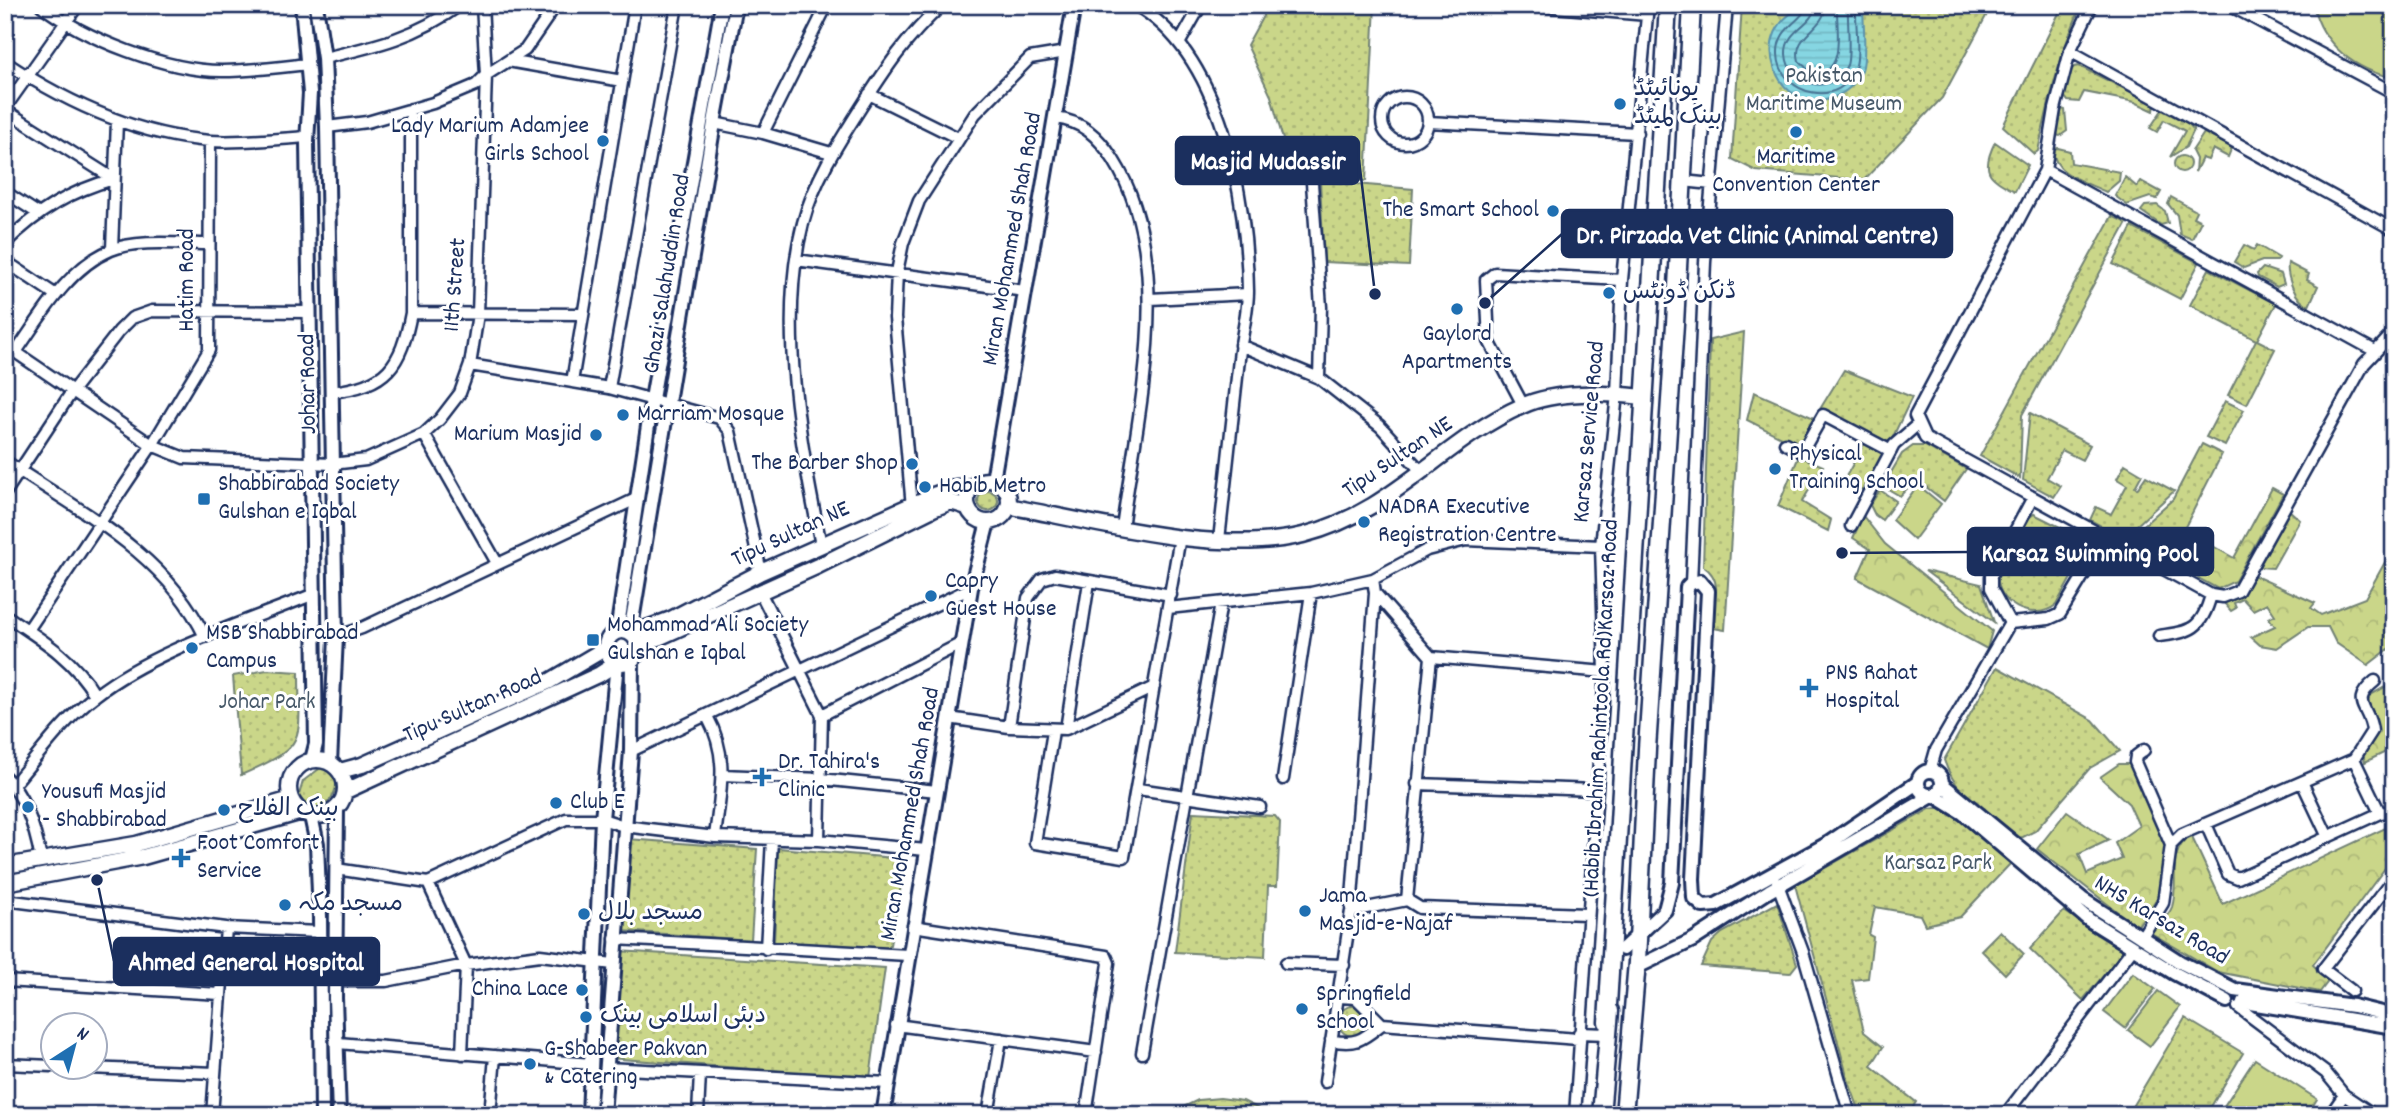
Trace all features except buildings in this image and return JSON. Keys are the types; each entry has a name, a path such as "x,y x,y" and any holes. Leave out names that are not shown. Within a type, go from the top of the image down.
{"highway":[{"name":"(Habib Ibrahim Rahintoola Rd)Karsaz Road","path":"1607,1028 1668,5"},
{"path":"1624,1115 1639,934 1647,749 1692,5"},
{"path":"1601,1115 1607,1028 1616,982 1617,959 1623,949 1630,949 1637,964"}],"main road":[{"name":"Tipu Sultan NE","path":"1008,506 1180,537 1219,540 1301,535 1365,512 1479,430 1523,405 1565,397 1617,394 1643,397"},
{"name":"Tipu Sultan NE","path":"628,645 671,619 761,572 956,487 972,487 982,480 993,480"},
{"path":"628,645 607,640 609,657 628,645 760,592 951,502 967,507 973,516 988,522 1001,517 1008,506 1005,488 993,480"},
{"path":"967,507 972,487"},
{"name":"Tipu Sultan Road","path":"346,791 600,674 628,645"},
{"name":"Tipu Sultan Road","path":"335,767 362,765 550,681 606,648"},
{"path":"5,883 143,857 306,814 320,817 337,809 346,791 335,767 312,760 304,763 292,775 291,799 306,814"},
{"path":"5,866 136,844 291,799"}],"street":[{"path":"41,5 111,44 163,63 221,71 308,64"},
{"path":"78,5 5,109 114,180"},
{"name":"Johar Road","path":"302,5 308,64 316,744 312,760"},
{"name":"Johar Road","path":"316,5 324,58 327,134 336,637 335,767"},
{"path":"324,58 372,47 430,27 460,5"},
{"name":"11th Street","path":"5,345 152,445 184,458 332,464 366,460 424,434 440,419 460,393 470,365 478,314 486,75 482,5"},
{"path":"5,62 27,77 117,121 210,141 307,139 411,109 476,85 486,75 526,50 556,5"},
{"path":"572,382 635,5"},
{"path":"609,388 677,5"},
{"name":"Ghazi Salahuddin Road","path":"603,1115 631,751 628,645 638,498 652,399 722,5"},
{"name":"Ghazi Salahuddin Road","path":"589,1115 593,962 602,819 628,645 736,5"},
{"path":"763,133 827,5"},
{"path":"821,545 798,409 792,306 803,223 831,153 910,34 942,5"},
{"name":"Miran Mohammed Shah Road","path":"993,480 1074,5"},
{"path":"1135,5 1153,15 1180,42 1199,73 1226,139 1244,219 1248,293 1219,540"},
{"path":"1180,42 1201,5"},
{"path":"1531,5 1648,10"},
{"path":"1691,583 1705,262 1727,5"},
{"path":"2092,5 2070,51 2055,109 2045,170 1915,416 1925,438 2105,540 2211,595 2223,597 2238,592 2364,364 2394,332"},
{"path":"2229,5 2394,93"},
{"name":"Karsaz Service Road","path":"1574,1115 1605,672 1601,546 1617,394 1622,280 1648,10"},
{"path":"2070,51 2394,230"},
{"path":"912,507 895,318 897,272 903,243 919,201 958,138 999,86 1030,58 1066,52"},
{"path":"508,61 622,81"},
{"path":"869,94 958,138"},
{"path":"1405,97 1424,107 1428,122 1421,137 1407,144 1391,139 1381,122 1382,114 1391,101 1405,97"},
{"path":"331,392 353,390 379,380 397,360 406,339 411,313 411,109"},
{"path":"1055,118 1075,120 1091,132 1119,170 1146,241 1150,299 1122,528"},
{"path":"112,249 117,121"},
{"path":"1428,122 1637,133"},
{"path":"714,123 763,133 831,153"},
{"name":"Hatim Road","path":"28,630 152,445 209,350 210,141"},
{"path":"2045,170 2375,351"},
{"path":"5,243 38,214 83,188 114,180"},
{"path":"1683,181 1712,184"},
{"path":"1312,183 1321,307 1319,378"},
{"path":"5,192 38,214"},
{"path":"16,352 56,295 84,268 112,249 146,244 209,244"},
{"path":"796,260 1025,291"},
{"path":"5,261 56,295"},
{"path":"1523,405 1489,341 1486,280 1495,273 1622,280"},
{"path":"1150,299 1248,293"},
{"path":"5,493 74,390 132,318 152,311 208,311 309,318 329,323"},
{"path":"411,313 582,314"},
{"path":"1240,345 1319,378 1380,426 1422,472"},
{"path":"470,365 609,388 711,413 726,424 761,572"},
{"path":"1785,443 1802,452 1824,415 1891,451"},
{"path":"1851,526 1891,451 1917,425"},
{"path":"424,434 497,563"},
{"path":"5,461 100,522 153,567 182,597 205,637"},
{"path":"336,637 362,628 638,498"},
{"path":"2010,623 1991,588 1991,576 2032,499"},
{"name":"Miran Mohammed Shah Road","path":"883,1115 971,588 988,522"},
{"path":"1053,731 1035,840 1037,844 1124,857 1180,537"},
{"path":"1168,608 1311,593 1373,579 1427,550 1466,540 1601,546"},
{"path":"2010,623 2049,619 2060,614 2105,540"},
{"path":"1009,727 1028,598 1034,587 1048,577 1171,595"},
{"path":"1325,1082 1351,911 1375,593 1373,579"},
{"path":"1623,949 1665,910 1672,883 1687,587 1691,583 1700,581 1708,591 1694,898 1703,906 1716,905 1829,843 1877,813 1917,783 1921,775 1930,771"},
{"path":"1066,729 1089,582"},
{"path":"631,751 971,588"},
{"path":"760,592 822,715 818,840"},
{"path":"1283,779 1311,593"},
{"path":"1375,593 1431,657 1605,672"},
{"path":"13,785 60,730 96,695 122,678 205,637 314,594"},
{"path":"2159,636 2190,632 2206,615 2211,595"},
{"path":"1142,1053 1221,603"},
{"path":"5,615 65,655 96,695"},
{"path":"1930,771 1936,750 2010,623"},
{"path":"822,715 962,642"},
{"path":"1407,900 1431,657"},
{"path":"2171,845 2182,834 2354,759 2372,731 2361,701 2362,694 2375,681"},
{"path":"949,718 1053,731 1066,729 1154,687"},
{"path":"706,716 718,736 722,775 715,837"},
{"path":"2005,1115 2137,943 2163,903 2171,845 2135,762 2136,756 2144,750"},
{"path":"2354,759 2380,813"},
{"path":"1637,964 1692,940 1934,795 1942,784 1938,775 1930,771"},
{"path":"722,775 821,779 937,791"},
{"path":"5,777 13,785 36,832 41,860"},
{"path":"2302,782 2328,837"},
{"path":"1917,783 1925,795 1934,795 1963,814 2089,919 2137,943"},
{"path":"1417,784 1596,790"},
{"name":"NHS Karsaz Road","path":"1942,784 2137,943 2236,1003 2393,1022"},
{"path":"1138,789 1260,807"},
{"path":"337,809 335,998 339,1115"},
{"path":"2206,824 2232,878 2380,813 2394,811"},
{"path":"1877,813 1886,825"},
{"path":"306,814 317,844 322,1115"},
{"path":"337,869 428,883 566,819 602,819 624,825 715,837 818,840 926,850"},
{"path":"766,949 772,839"},
{"path":"1771,873 1779,886 1803,952 1850,1115"},
{"path":"2352,991 2323,969 2394,878"},
{"path":"428,883 466,965 463,1054"},
{"path":"5,900 226,928 319,932"},
{"path":"1351,911 1407,900 1420,908 1586,914"},
{"path":"320,917 335,915"},
{"path":"914,926 1106,956 1109,962 1086,1115"},
{"path":"212,1115 226,928"},
{"path":"615,939 908,955"},
{"name":"NHS Karsaz Road","path":"2137,943 2237,990 2353,1006 2393,1022"},
{"path":"336,981 386,981 466,965 540,955 613,964"},
{"path":"1286,963 1344,965"},
{"path":"5,981 220,994"},
{"path":"2237,990 2229,993 2236,1003 2326,1073 2344,1095 2374,1115"},
{"path":"1339,997 1356,998 1381,1024 1579,1036 1607,1028"},
{"path":"320,998 335,998"},
{"path":"1331,1040 1358,1043 1381,1024"},
{"path":"896,1025 1096,1052"},
{"path":"988,1115 1001,1039"},
{"path":"338,1042 591,1064"},
{"path":"490,1115 495,1056"},
{"path":"5,1064 38,1065"},
{"path":"607,1068 888,1083"},
{"path":"108,1069 215,1073"},
{"path":"698,1115 699,1073"},
{"path":"2330,1115 2344,1095"}],"green space":[{"path":"1265,5 1375,5 1366,181 1293,176 1271,96 1247,45 1263,16"},
{"name":"Pakistan Maritime Museum","path":"1742,5 1992,5 1942,98 1864,180 1756,171 1732,159"},
{"path":"2063,5 2082,5 2061,58 2038,151 2034,154 2003,126"},
{"path":"2313,5 2394,5 2394,78 2366,69 2342,54 2324,32"},
{"path":"2079,66 2155,104 2154,111 2135,102 2084,92 2079,102 2068,101 2063,95 2066,77 2074,67"},
{"path":"2062,109 2065,110 2067,131 2060,136 2056,135"},
{"path":"2162,110 2188,123 2194,130 2186,147 2170,157 2185,131 2164,120 2157,132 2150,128"},
{"path":"2204,133 2232,147 2228,157 2213,149 2208,160 2202,158 2195,172 2196,159 2192,151"},
{"path":"1995,142 2028,165 2015,191 1998,182 1989,172 1988,160"},
{"path":"2053,149 2070,151 2071,163 2120,172 2119,181 2106,192 2072,176 2058,165 2054,158"},
{"path":"2182,156 2188,158 2188,170 2182,172 2176,170 2174,164 2176,158"},
{"path":"2125,177 2137,187 2141,181 2161,192 2157,199 2150,197 2127,205 2115,196"},
{"path":"1320,181 1413,189 1409,266 1324,262"},
{"path":"2171,197 2196,211 2193,217 2201,221 2192,239 2180,234 2177,215 2168,204"},
{"path":"2157,205 2165,211 2168,223 2161,225 2141,211 2145,206"},
{"path":"2112,216 2127,223 2022,415 2020,478 1980,456"},
{"path":"2132,227 2199,263 2180,299 2113,264"},
{"path":"2244,245 2254,250 2257,245 2279,258 2277,261 2262,261 2244,268 2234,262"},
{"path":"2288,263 2309,274 2307,280 2318,286 2309,306 2292,288"},
{"path":"2263,268 2281,274 2284,284 2277,287 2258,277 2257,274"},
{"path":"2209,269 2276,304 2257,340 2275,349 2247,404 2228,395 2256,340 2190,305"},
{"path":"1744,332 1725,630 1707,627 1716,586 1710,572 1703,566 1710,340"},
{"path":"1844,370 1912,397 1890,443 1820,409"},
{"path":"1754,392 1814,418 1799,446 1747,420"},
{"path":"2225,401 2244,410 2225,446 2206,437"},
{"path":"2030,413 2090,445 2082,460 2062,450 2047,478 2061,486 2054,497 2023,480"},
{"path":"1865,442 1886,453 1866,492 1844,480"},
{"path":"2202,444 2222,454 2186,525 2163,557 2128,539 2173,499"},
{"path":"1913,446 1925,446 1966,469 1944,501 1916,479 1900,496 1883,486 1902,454"},
{"path":"1799,456 1823,466 1802,502 1831,520 1828,531 1778,506"},
{"path":"2125,464 2142,474 2135,487 2137,489 2146,476 2174,491 2123,538 2090,520 2096,507 2111,514 2127,485 2117,479"},
{"path":"1918,485 1941,504 1914,540 1892,520"},
{"path":"2272,488 2283,494 2235,581 2218,589 2165,560 2186,531 2234,558"},
{"path":"1880,490 1896,501 1882,520 1875,515 1870,505"},
{"path":"984,491 992,491 998,501 992,511 984,511 978,505 978,497"},
{"path":"2289,510 2300,520 2273,568 2259,567"},
{"path":"2034,514 2084,539 2087,549 2056,605 2037,612 2017,607 2002,594 1998,584 1998,573 2003,560 2027,519"},
{"path":"1863,516 1885,544 1992,631 1987,649 1857,578 1870,549 1853,538"},
{"path":"2394,546 2394,645 2368,665 2336,643 2328,627 2308,627 2277,648 2260,645 2251,637 2275,626 2269,618 2275,615 2267,603 2253,610 2243,599 2234,603 2236,608 2231,611 2224,603 2241,593 2253,575 2315,603 2311,608 2321,615 2365,598"},
{"path":"1925,571 1981,584 1994,622"},
{"path":"1997,667 2093,720 2120,751 2090,768 2035,831 2010,839 1963,793 1944,760"},
{"name":"Johar Park","path":"267,670 299,672 299,727 289,748 241,775 233,676"},
{"path":"2394,682 2394,748 2365,762 2363,754 2377,723 2367,711 2369,696"},
{"path":"2119,764 2133,764 2165,842 2162,891 2137,927 2037,849 2067,811 2109,840 2079,854 2087,874 2122,859 2115,843 2139,826 2129,804 2100,777"},
{"path":"323,766 330,768 335,778 334,794 323,807 306,807 299,795 303,781"},
{"name":"Karsaz Park","path":"1944,807 1973,826 2011,863 1960,917 1925,925 1920,915 1875,907 1869,935 1873,937 1868,978 1852,980 1864,1032 1883,1047 1871,1066 1916,1102 1913,1107 1925,1115 1861,1115 1848,1079 1795,885 1930,809"},
{"path":"1193,812 1275,816 1280,822 1277,886 1268,886 1265,957 1175,952"},
{"path":"2394,824 2394,856 2313,965 2329,980 2320,992 2218,972 2151,933 2172,907 2178,851 2191,835 2223,904"},
{"path":"628,839 757,849 751,940 622,931"},
{"path":"778,848 906,859 890,945 885,949 774,943"},
{"path":"1777,903 1797,964 1790,973 1701,966 1712,942 1722,933"},
{"path":"2064,911 2124,951 2083,1000 2030,949"},
{"path":"2000,931 2024,954 2005,974 1981,950"},
{"path":"618,951 885,968 870,1078 609,1058"},
{"path":"2133,973 2155,989 2125,1028 2104,1012"},
{"path":"2158,991 2180,1007 2150,1046 2128,1030"},
{"path":"1353,1006 1359,1007 1367,1015 1367,1027 1359,1035 1353,1036 1347,1035 1339,1027 1338,1021 1339,1015 1347,1007"},
{"path":"2185,1018 2243,1053 2206,1115 2127,1115"},
{"path":"2255,1059 2317,1099 2307,1115 2218,1115"},
{"path":"1220,1098 1243,1101 1271,1115 1167,1115 1198,1100"}],"water":[{"path":"1809,5 1863,5 1864,57 1860,74 1841,94 1816,101 1798,97 1784,85 1775,69 1772,50 1776,32 1788,16"}],"place":[{"name":"یونائیٹڈ بینک لمیٹڈ","path":"1620,104"},
{"name":"Maritime Convention Center","path":"1796,132"},
{"name":"Lady Marium Adamjee Girls School","path":"603,141"},
{"name":"The Smart School","path":"1553,211"},
{"name":"ڈنکن ڈونٹس","path":"1609,293"},
{"name":"Masjid Mudassir","path":"1375,294"},
{"name":"Dr. Pirzada Vet Clinic (Animal Centre)","path":"1485,303"},
{"name":"Gaylord Apartments","path":"1457,309"},
{"name":"Marriam Mosque","path":"623,415"},
{"name":"Marium Masjid","path":"596,435"},
{"name":"The Barber Shop","path":"912,464"},
{"name":"Physical Training School","path":"1775,469"},
{"name":"Habib Metro","path":"925,487"},
{"name":"Shabbirabad Society Gulshan e Iqbal","path":"204,499"},
{"name":"NADRA Executive Registration Centre","path":"1364,522"},
{"name":"Karsaz Swimming Pool","path":"1842,553"},
{"name":"Capry Guest House","path":"931,596"},
{"name":"Mohammad Ali Society Gulshan e Iqbal","path":"593,640"},
{"name":"MSB Shabbirabad Campus","path":"192,648"},
{"name":"PNS Rahat Hospital","path":"1809,688"},
{"name":"Dr. Tahira's Clinic","path":"762,777"},
{"name":"Club E","path":"556,803"},
{"name":"Yousufi Masjid - Shabbirabad","path":"28,807"},
{"name":"بینک الفلاح","path":"224,810"},
{"name":"Foot Comfort Service","path":"181,858"},
{"name":"Ahmed General Hospital","path":"97,880"},
{"name":"مسجد مکہ","path":"285,905"},
{"name":"Jama Masjid-e-Najaf","path":"1305,911"},
{"name":"مسجد بلال","path":"584,914"},
{"name":"China Lace","path":"582,990"},
{"name":"Springfield School","path":"1302,1009"},
{"name":"دبئی اسلامی بینک","path":"586,1017"},
{"name":"G-Shabeer Pakvan & Catering","path":"530,1064"}]}
